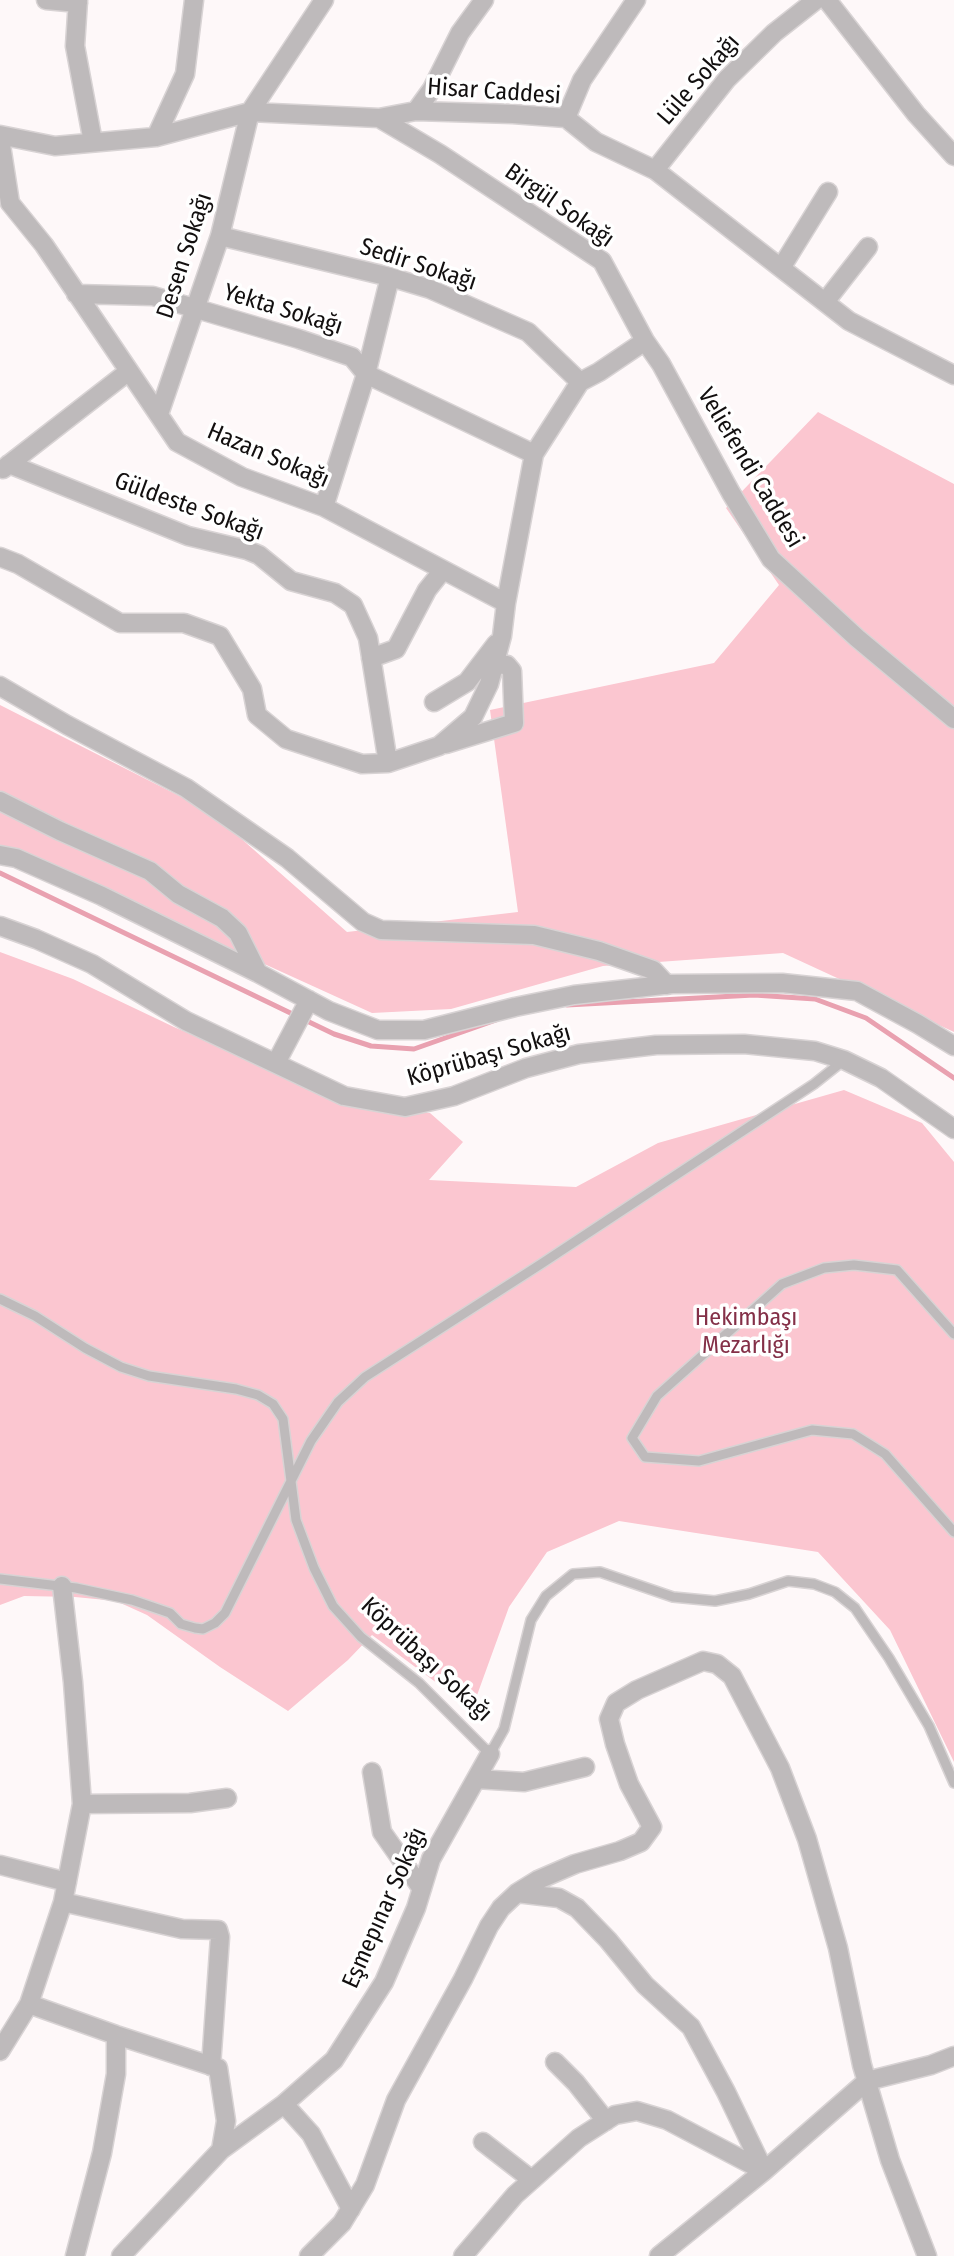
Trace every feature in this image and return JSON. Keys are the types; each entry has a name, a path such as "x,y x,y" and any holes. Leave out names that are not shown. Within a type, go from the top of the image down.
{"street":[{"path":"46,0 78,1 75,46 93,142"},
{"path":"156,137 184,74 194,0"},
{"path":"250,111 324,0"},
{"path":"416,111 432,89 460,33 484,0"},
{"path":"566,118 582,80 636,0"},
{"name":"Lüle Sokağı","path":"655,170 727,79 774,33 816,0"},
{"path":"827,0 916,114 954,156"},
{"name":"Hisar Caddesi","path":"0,137 55,146 156,137 250,111 379,118 416,111 566,118 596,142 655,170 849,321 954,375"},
{"name":"Desen Sokağı","path":"159,414 220,236 250,111"},
{"name":"Birgül Sokağı","path":"379,118 440,154 601,261 645,341"},
{"name":"Hazan Sokağı","path":"0,137 10,203 44,246 177,442 242,477 324,507 506,603"},
{"path":"781,268 828,192"},
{"name":"Sedir Sokağı","path":"220,236 430,289 528,332 580,382"},
{"path":"825,302 868,247"},
{"path":"324,507 366,374 390,277"},
{"name":"Yekta Sokağı","path":"76,294 153,296 352,357 366,374 534,454"},
{"path":"439,746 473,717 489,684 502,636 534,454 580,382 645,341"},
{"name":"Veliefendi Caddesi","path":"645,341 771,559 857,638 954,719"},
{"path":"4,468 129,371"},
{"name":"Güldeste Sokağı","path":"4,468 188,536 247,550 259,555 291,581 335,593 353,605 368,638 388,763"},
{"path":"0,557 18,564 120,623 184,623 220,636 252,689 257,715 286,739 362,764 388,763 514,723 512,671 507,665 495,664"},
{"path":"371,658 396,649 427,590 443,569"},
{"path":"434,702 467,682 502,636"},
{"path":"0,686 186,788 287,858 363,922 381,930 534,935 599,951 653,970 667,985"},
{"path":"0,801 150,871 178,894 222,918 238,933 258,973"},
{"name":"Köprübaşı Sokağı","path":"0,855 16,858 102,895 258,973 306,1005 378,1030 424,1030 574,995 667,985 782,983 856,991 954,1046"},
{"name":"Köprübaşı Sokağı","path":"0,926 92,964 186,1021 280,1056 344,1097 405,1107 454,1096 526,1068 579,1054 656,1045 744,1044 815,1051 844,1060 881,1078 954,1129"},
{"path":"280,1056 306,1005"},
{"path":"0,2051 29,2004 63,1902 82,1804 73,1682 62,1586"},
{"path":"309,2256 342,2223 365,2185 396,2100 501,1908 537,1881 575,1864 620,1852 642,1842 652,1827 629,1784 615,1744 608,1719 616,1703 637,1690 703,1661 717,1664 732,1676 780,1768 807,1839 838,1948 867,2081 890,2160 927,2256"},
{"name":"Eşmepınar Sokağı","path":"121,2256 221,2150 284,2104 334,2060 384,1982 432,1859 490,1754"},
{"path":"476,1779 524,1782 585,1767"},
{"path":"372,1772 382,1832 422,1889"},
{"path":"82,1804 190,1803 227,1798"},
{"path":"0,1866 67,1882"},
{"path":"517,1894 559,1898 577,1908 645,1985 691,2027 764,2171"},
{"path":"63,1902 182,1929 218,1930 220,1937 211,2066"},
{"path":"29,2004 218,2068 226,2121 221,2150"},
{"path":"75,2256 102,2153 116,2074 116,2035"},
{"path":"659,2256 764,2171 867,2081 931,2065 954,2056"},
{"path":"555,2062 576,2083 606,2121"},
{"path":"284,2104 311,2134 351,2209"},
{"path":"463,2256 515,2195 579,2138 615,2115 637,2111 667,2120 764,2171"},
{"path":"483,2142 532,2180"}],"lane":[{"path":"0,1579 62,1586 132,1600 170,1613 181,1624 195,1628 203,1629 215,1623 225,1613 311,1441 338,1402 365,1377 814,1084 844,1060"},
{"path":"954,1334 897,1270 854,1265 824,1268 782,1284 657,1396 632,1438 645,1457 699,1461 812,1430 853,1434 886,1454 954,1532"},
{"name":"Köprübaşı Sokağı","path":"0,1299 35,1316 121,1367 149,1376 236,1389 258,1395 273,1404 282,1419 296,1520 314,1569 333,1606 361,1637 419,1684 490,1754"},
{"path":"490,1754 504,1729 531,1620 546,1596 573,1574 600,1572 673,1597 715,1601 749,1594 788,1581 814,1584 835,1592 855,1608 889,1658 929,1726 954,1783"}],"green space":[{"path":"818,412 954,484 954,1032 783,953 603,966 451,1009 372,1013 27,856 0,851 0,705 211,812 347,932 518,912 490,710 714,663 779,585 726,508"},
{"name":"Hekimbaşı Mezarlığı","path":"0,952 73,979 174,1027 330,1095 385,1111 430,1113 463,1142 429,1180 576,1187 658,1143 844,1090 922,1123 954,1162 954,1762 890,1630 818,1552 619,1521 547,1552 509,1607 472,1709 372,1635 348,1660 288,1711 147,1615 116,1601 24,1596 0,1605"}],"waterway":[{"path":"0,873 334,1034 371,1046 414,1049 496,1020"},
{"path":"567,1005 754,995 815,999 866,1018 954,1078"}]}
